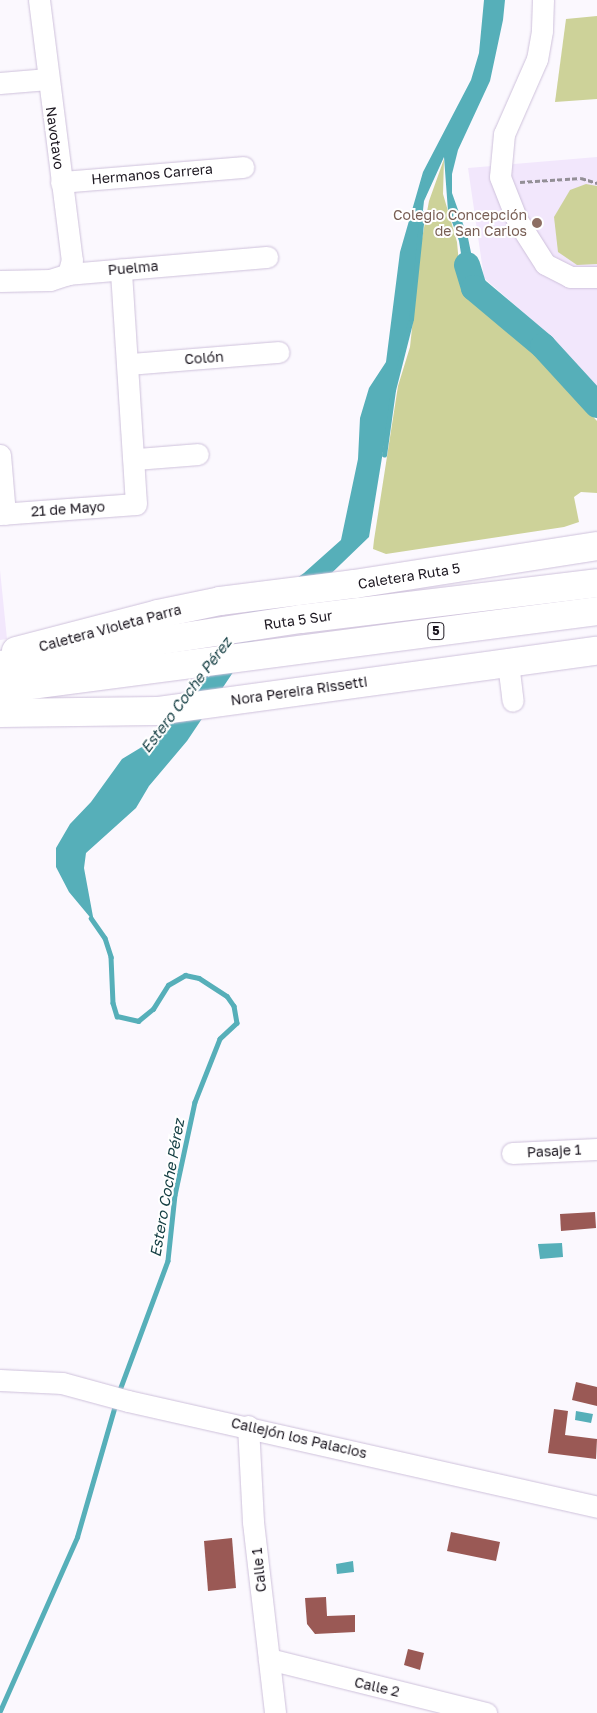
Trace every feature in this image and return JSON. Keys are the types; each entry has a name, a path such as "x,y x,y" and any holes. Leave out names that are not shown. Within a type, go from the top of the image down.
{"main road":[{"name":"Caletera Ruta 5","path":"220,602 355,584 597,546"},
{"name":"Ruta 5 Sur","path":"0,665 301,619 597,583"},
{"name":"Caletera Violeta Parra","path":"0,653 24,650 158,614 220,602"},
{"name":"Ruta 5 Sur","path":"0,689 597,611"},
{"name":"Nora Pereira Rissetti","path":"0,713 157,711 282,692 597,651"}],"street":[{"name":"Navotavo","path":"39,0 72,260 68,274"},
{"path":"543,0 542,31 537,59 504,134 500,177 517,220 545,264 570,277 597,277"},
{"path":"0,83 48,79"},
{"name":"Hermanos Carrera","path":"61,182 243,167"},
{"name":"Puelma","path":"0,282 50,280 68,274 266,257"},
{"path":"121,269 136,459 198,454"},
{"name":"Colón","path":"129,364 279,352"},
{"path":"0,455 2,514"},
{"name":"21 de Mayo","path":"2,514 136,504 136,459"},
{"path":"508,663 513,701"},
{"name":"Pasaje 1","path":"512,1154 597,1149"},
{"name":"Callejón los Palacios","path":"0,1380 62,1383 128,1401 248,1426 597,1507"},
{"name":"Calle 1","path":"248,1426 253,1522 275,1713"},
{"name":"Calle 2","path":"269,1659 486,1713"}],"path":[{"path":"500,177 518,182 582,178 597,183"}],"shaded area":[{"name":"Colegio Concepción de San Carlos","path":"597,157 597,389 548,334 484,278 468,168"},
{"path":"0,570 7,639 0,640"}],"green space":[{"path":"597,16 597,99 555,102 566,19"},
{"path":"444,159 443,194 457,242 461,285 471,298 538,356 597,421 597,493 581,492 574,497 579,522 564,527 386,554 373,549 374,540 398,386 410,347 421,244 429,201"},
{"path":"586,184 597,186 597,264 577,265 558,252 554,217 570,190"}],"water":[{"path":"484,0 505,0 503,20 490,81 458,150 452,174 452,193 468,238 475,272 488,290 483,296 474,292 464,272 459,241 448,211 444,157 424,201 411,319 393,390 369,537 314,590 284,608 256,638 187,741 149,786 136,808 86,853 84,868 94,922 69,892 56,867 56,848 70,824 91,802 122,759 155,739 244,615 304,573 341,540 358,459 360,418 369,388 386,362 400,252 423,172 471,80 479,53"},
{"path":"562,1243 563,1257 540,1259 538,1244"},
{"path":"576,1411 593,1414 591,1423 575,1420"},
{"path":"353,1561 354,1572 337,1574 336,1564"}],"building":[{"path":"595,1212 596,1228 561,1231 560,1214"},
{"path":"576,1382 597,1387 597,1406 572,1400"},
{"path":"554,1409 568,1411 565,1435 597,1439 596,1459 548,1453"},
{"path":"451,1532 500,1542 496,1561 447,1551"},
{"path":"232,1538 236,1588 208,1591 204,1541"},
{"path":"326,1597 327,1616 355,1615 355,1632 315,1634 307,1624 305,1598"},
{"path":"408,1649 424,1653 420,1670 404,1665"}],"waterway":[{"name":"Estero Coche Pérez","path":"384,455 393,390 411,319 422,214"},
{"path":"467,265 474,288 543,346 597,405"},
{"name":"Estero Coche Pérez","path":"91,918 105,938 111,957 113,1003 117,1016 138,1021 153,1009 168,985 185,975 199,978 227,996 234,1006 237,1023 220,1039 195,1102 175,1195 168,1261 119,1393"},
{"name":"Estero Coche Pérez","path":"0,1711 77,1537 115,1405"}],"place":[{"name":"Colegio Concepción de San Carlos","path":"537,223"}]}
